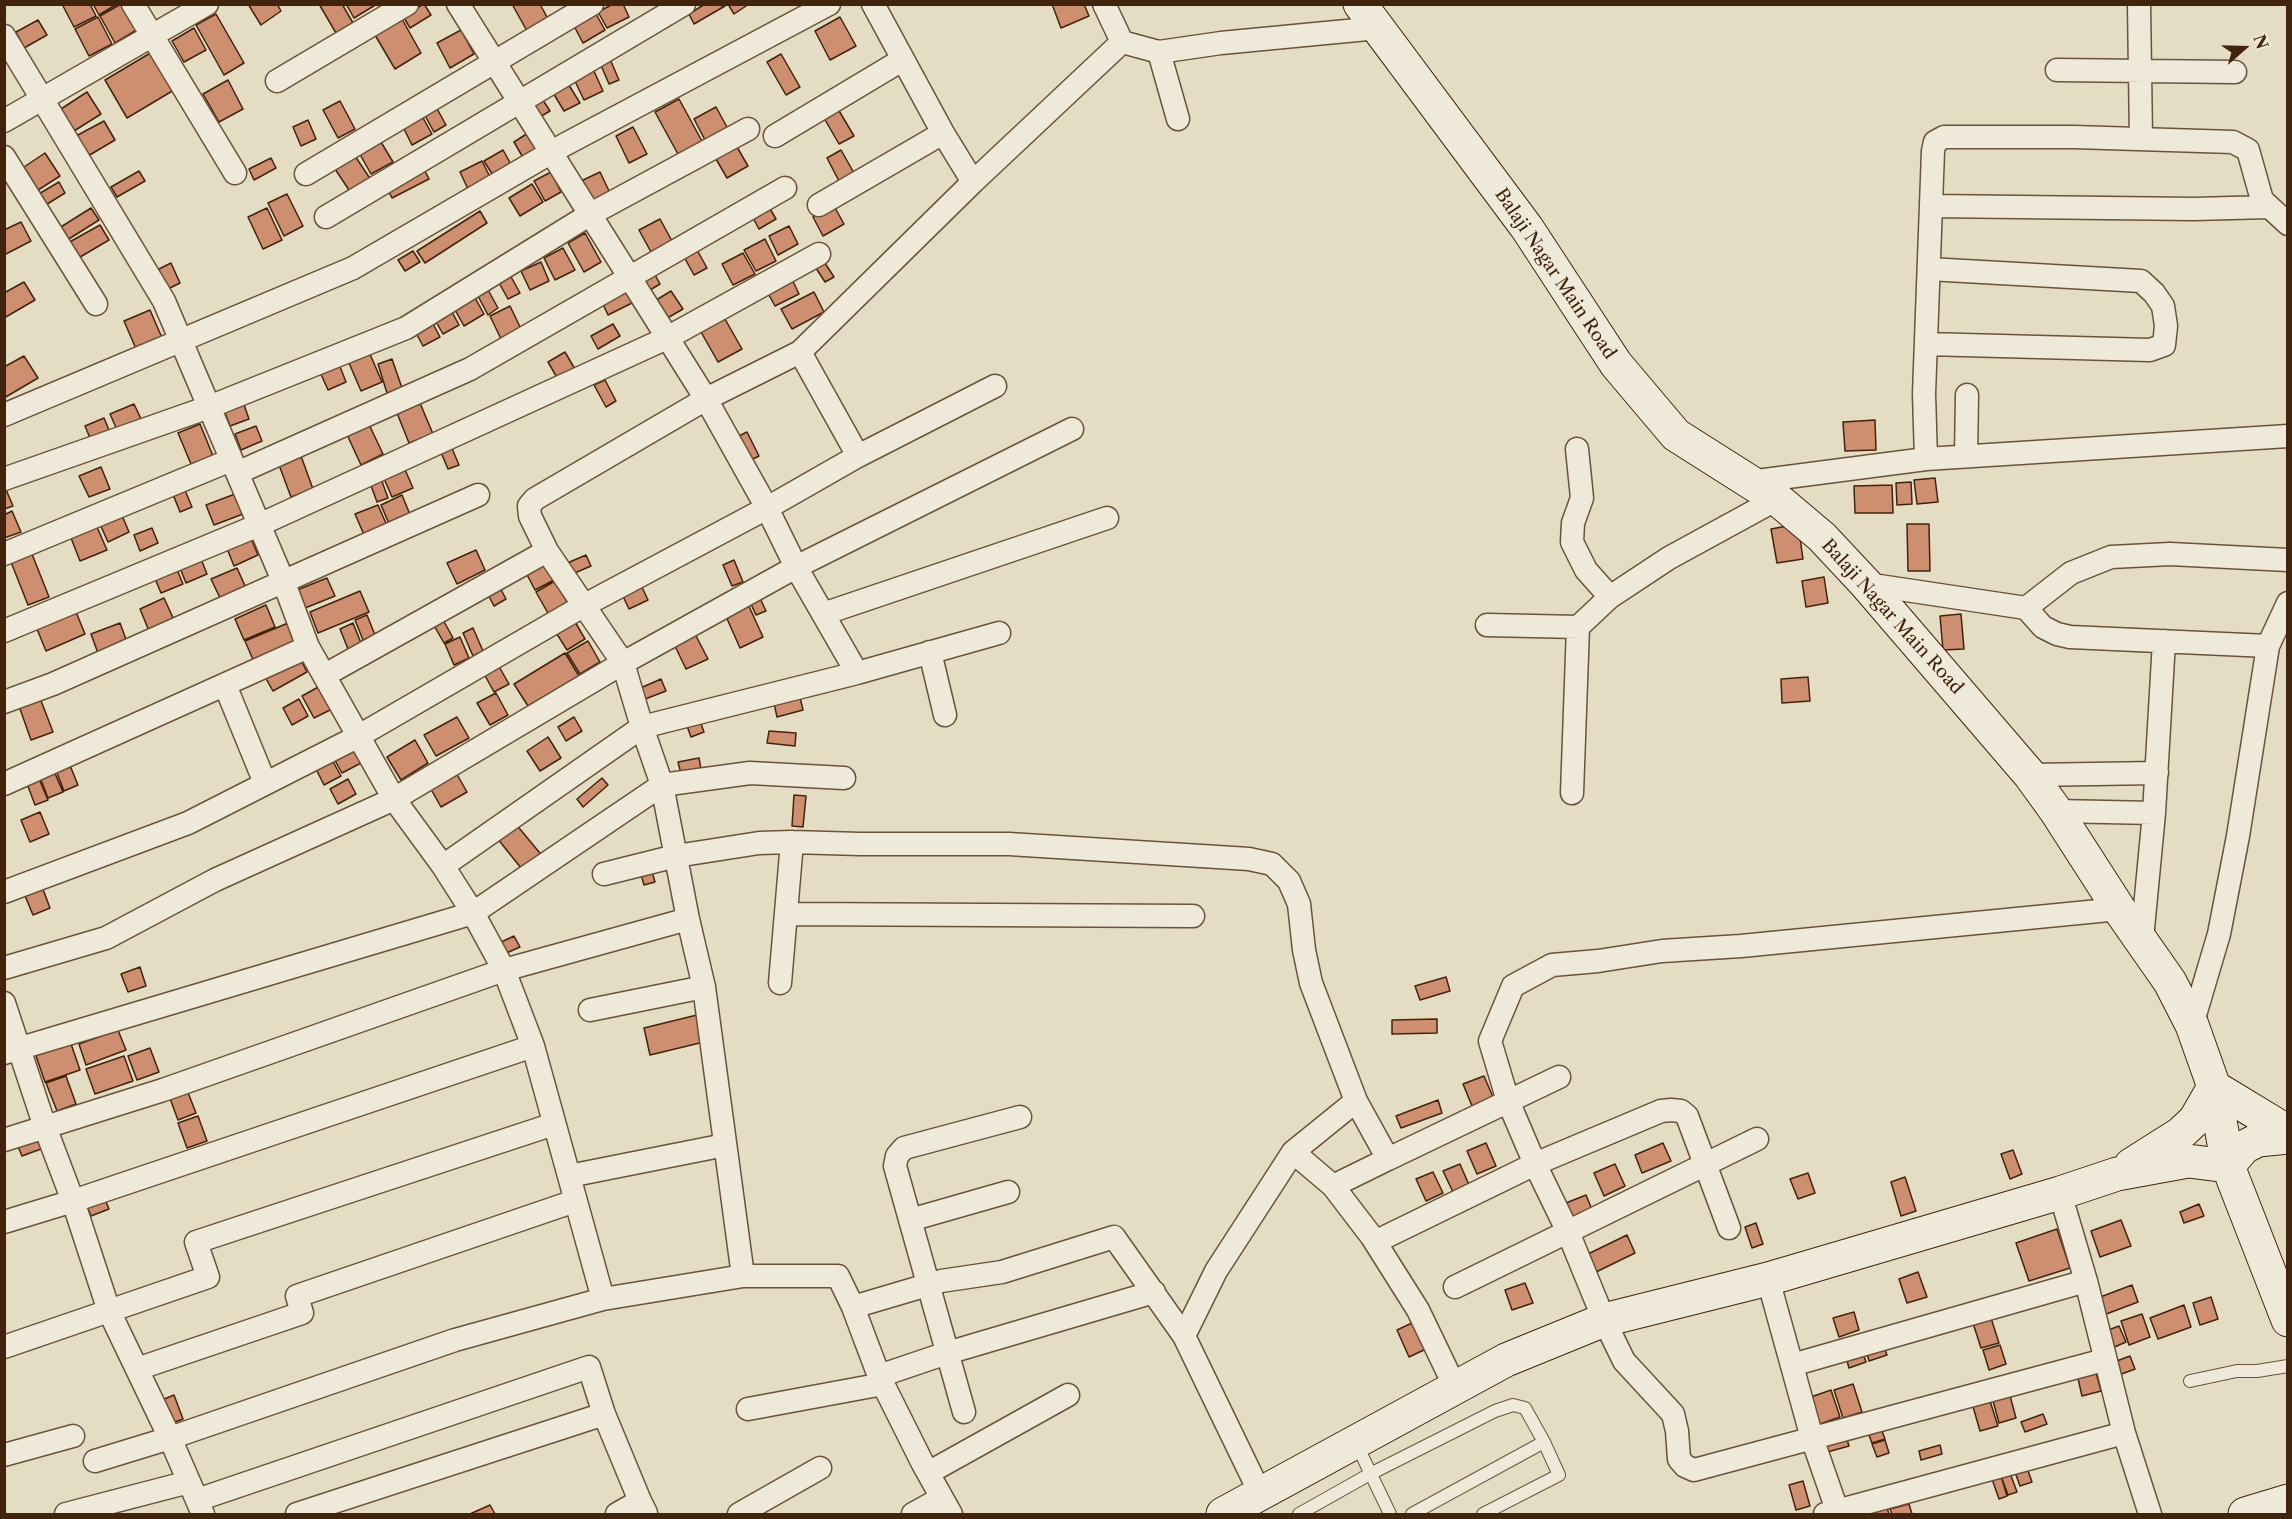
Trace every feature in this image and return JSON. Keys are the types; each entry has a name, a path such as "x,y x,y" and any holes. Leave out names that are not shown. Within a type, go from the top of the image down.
{"street":[{"path":"133,4 235,173"},
{"path":"4,121 207,4"},
{"path":"277,81 407,4"},
{"path":"458,4 518,103 706,399 767,508 796,567 857,672"},
{"path":"306,174 592,4"},
{"path":"326,217 684,4"},
{"path":"4,415 353,267 552,154 574,139 829,4"},
{"path":"873,4 943,133 974,182"},
{"path":"1104,4 1122,42 1159,52 1369,16"},
{"path":"2139,4 2141,139"},
{"name":"Balaji Nagar Main Road","path":"1369,16 1527,228 1616,364 1676,435 1777,500 1822,537 1866,584 2030,775 2170,982 2192,1025 2214,1087 2228,1166 2288,1320"},
{"path":"4,36 164,301 260,525 308,647 394,799 443,866 473,913 504,970 533,1046 603,1299"},
{"path":"743,1276 704,987 688,919 662,785 623,663 546,551 530,516 529,506 535,499 706,399 800,352 1122,42"},
{"path":"1159,52 1178,120"},
{"path":"775,136 902,60"},
{"path":"2057,70 2235,72"},
{"path":"4,479 209,407 406,328 589,215 748,129"},
{"path":"819,206 943,133"},
{"path":"1926,459 1924,394 1935,142 1944,137 2233,142 2248,150 2262,200 2288,224"},
{"path":"4,157 96,304"},
{"path":"4,554 234,467 470,369 785,188"},
{"path":"1931,206 2194,209 2269,207"},
{"path":"4,631 260,525 667,338 819,254"},
{"path":"1926,344 2150,350 2164,345 2166,326 2163,306 2154,293 2141,281 1929,269"},
{"path":"800,352 858,456"},
{"path":"4,892 188,823 357,737 583,606 767,508 858,456 994,386"},
{"path":"1966,456 1967,395"},
{"path":"4,968 106,938 215,879 394,799 623,663 796,567 1072,429"},
{"path":"1749,482 1926,459 2288,436"},
{"path":"1577,448 1582,498 1573,523 1572,542 1586,570 1610,597"},
{"path":"4,702 52,684 284,583 478,495"},
{"path":"1487,625 1578,627 1610,597 1669,558 1777,500"},
{"path":"823,614 1107,518"},
{"path":"325,675 546,551"},
{"path":"2026,608 2071,573 2111,557 2170,554 2288,560"},
{"path":"1866,584 2026,608 2043,627 2057,634 2268,646"},
{"path":"2192,1025 2221,923 2238,836 2268,646 2288,603"},
{"path":"1572,793 1578,627"},
{"path":"443,866 642,727 999,633"},
{"path":"2142,939 2157,773 2164,641"},
{"path":"4,784 308,647"},
{"path":"930,652 945,715"},
{"path":"225,686 265,783"},
{"path":"12,1051 473,913 662,785 750,773 844,778"},
{"path":"2030,775 2157,773"},
{"path":"2056,812 2154,813"},
{"path":"780,982 788,914 792,842"},
{"path":"604,874 676,856 759,843 792,842 1009,844 1250,859 1272,864 1288,881 1299,904 1304,950 1311,983 1356,1101 1388,1159"},
{"path":"2104,1360 1694,1470 1685,1466 1679,1459 1673,1414 1624,1361 1604,1320 1568,1232 1508,1101 1490,1041 1513,986 1552,965 1598,961 1662,951 1741,946 2120,909"},
{"path":"788,914 1193,916"},
{"path":"4,1140 163,1090 504,970 688,919"},
{"path":"590,1010 704,987"},
{"path":"4,1003 12,1051 45,1127 73,1201 109,1311 197,1499"},
{"path":"4,1222 73,1201 533,1046"},
{"path":"1333,1186 1558,1077"},
{"path":"2117,1174 2180,1134 2195,1120 2214,1087 2288,1134"},
{"path":"1184,1336 1216,1271 1293,1152 1356,1101"},
{"path":"1375,1242 1535,1164 1661,1112 1671,1110 1681,1111 1687,1116 1729,1228"},
{"path":"964,1412 895,1166 897,1156 904,1148 1020,1117"},
{"path":"4,1347 208,1277 196,1242 554,1124"},
{"path":"1223,1515 1506,1360 1604,1320 1768,1279 2117,1174 2188,1161 2228,1166 2244,1147 2258,1140 2288,1134"},
{"path":"1455,1287 1757,1139"},
{"path":"569,1176 725,1145"},
{"path":"1293,1152 1333,1186 1375,1242 1418,1310 1455,1387"},
{"path":"910,1220 1008,1192"},
{"path":"2060,1193 2086,1281 2124,1433 2150,1515"},
{"path":"137,1369 302,1313 297,1296 575,1201"},
{"path":"853,1307 941,1281 1002,1272 1114,1237 1184,1336 1260,1493"},
{"path":"95,1461 170,1438 455,1340 603,1299 743,1276 838,1276 853,1307 881,1380 947,1506 913,1515"},
{"path":"1768,1279 1831,1512 2124,1433"},
{"path":"1792,1365 2086,1281"},
{"path":"748,1409 881,1380 947,1353 1154,1292"},
{"path":"66,1515 197,1499 589,1367 604,1414 644,1508 617,1515"},
{"path":"928,1473 1068,1395"},
{"path":"297,1515 604,1414"},
{"path":"4,1455 73,1436"},
{"path":"739,1515 820,1468"}],"lane":[{"path":"2190,1381 2237,1371 2257,1371 2288,1366"},
{"path":"1299,1515 1370,1474 1495,1411 1513,1405 1525,1408 1559,1475 1483,1515"},
{"path":"1355,1442 1390,1515"},
{"path":"1412,1515 1544,1442"}],"building":[{"path":"62,4 90,4 96,16 74,27"},
{"path":"93,4 117,4 99,15"},
{"path":"121,4 127,4 140,28 115,43 100,16"},
{"path":"248,4 277,4 281,11 261,25"},
{"path":"319,4 342,4 353,23 336,33"},
{"path":"346,4 377,4 354,18"},
{"path":"424,4 431,15 410,28 403,16"},
{"path":"512,4 540,4 548,19 527,31"},
{"path":"613,4 623,4 629,17 607,28 598,12"},
{"path":"705,4 725,6 694,24 689,14"},
{"path":"728,4 749,4 734,14"},
{"path":"1052,4 1084,4 1089,16 1061,28"},
{"path":"216,14 244,63 224,75 196,25"},
{"path":"596,14 605,30 583,43 574,26"},
{"path":"98,17 112,44 89,56 75,29"},
{"path":"840,17 856,46 830,60 815,31"},
{"path":"402,19 421,53 395,69 375,35"},
{"path":"38,20 47,35 24,48 16,32"},
{"path":"194,28 206,50 184,62 172,41"},
{"path":"461,30 474,54 450,68 437,43"},
{"path":"152,52 174,90 127,118 105,80"},
{"path":"781,54 800,87 786,95 767,62"},
{"path":"610,59 619,80 609,84 600,63"},
{"path":"593,69 603,91 584,100 574,79"},
{"path":"228,80 243,109 219,122 203,94"},
{"path":"567,82 580,103 564,111 552,91"},
{"path":"87,92 101,114 74,131 61,109"},
{"path":"541,97 550,111 538,118 530,103"},
{"path":"679,99 703,143 679,156 655,112"},
{"path":"340,101 355,129 338,138 323,110"},
{"path":"435,105 446,125 434,132 423,112"},
{"path":"716,107 728,129 705,140 694,119"},
{"path":"838,109 854,136 839,144 824,118"},
{"path":"422,116 432,134 412,145 403,127"},
{"path":"308,120 316,139 301,146 293,127"},
{"path":"104,121 115,140 88,156 76,136"},
{"path":"633,127 647,154 629,163 616,136"},
{"path":"528,133 539,152 525,161 514,142"},
{"path":"378,137 393,162 371,174 357,149"},
{"path":"737,147 748,166 727,178 716,159"},
{"path":"503,150 512,166 494,177 484,161"},
{"path":"841,150 854,173 839,181 827,158"},
{"path":"45,153 60,176 35,192 21,169"},
{"path":"353,153 371,180 351,193 333,166"},
{"path":"271,158 276,168 254,180 249,169"},
{"path":"482,161 490,177 468,189 460,172"},
{"path":"423,167 429,179 392,198 386,186"},
{"path":"139,171 145,181 117,197 111,187"},
{"path":"551,172 561,192 545,201 534,181"},
{"path":"600,172 610,193 590,203 579,182"},
{"path":"59,182 65,193 44,206 37,195"},
{"path":"532,184 543,202 520,216 509,198"},
{"path":"287,194 303,226 284,236 268,203"},
{"path":"834,206 844,224 823,236 813,217"},
{"path":"769,207 776,219 759,229 752,216"},
{"path":"91,208 99,220 64,242 56,230"},
{"path":"267,208 282,240 263,249 248,217"},
{"path":"480,211 487,223 425,263 417,251"},
{"path":"660,219 672,241 651,252 639,230"},
{"path":"21,222 31,241 4,255 4,230"},
{"path":"100,225 109,240 75,260 66,244"},
{"path":"789,226 798,244 778,255 769,236"},
{"path":"585,233 601,262 584,272 568,243"},
{"path":"765,239 776,261 756,271 744,250"},
{"path":"563,248 575,270 555,280 544,258"},
{"path":"696,248 707,268 694,275 683,255"},
{"path":"413,251 420,262 405,271 398,260"},
{"path":"743,253 755,274 733,285 722,264"},
{"path":"821,257 834,277 825,282 812,262"},
{"path":"541,262 549,281 530,290 521,271"},
{"path":"171,263 180,283 166,290 157,270"},
{"path":"653,271 660,284 645,293 638,280"},
{"path":"789,273 799,294 775,306 764,286"},
{"path":"510,275 520,293 508,299 498,281"},
{"path":"24,282 35,300 4,318 4,293"},
{"path":"487,288 498,308 488,315 477,294"},
{"path":"624,288 632,303 608,315 601,300"},
{"path":"671,291 683,309 664,320 653,302"},
{"path":"814,292 824,312 792,329 781,309"},
{"path":"474,296 484,314 464,326 454,308"},
{"path":"510,306 522,331 502,341 490,316"},
{"path":"150,310 163,340 137,351 124,321"},
{"path":"451,310 459,325 443,334 435,320"},
{"path":"721,312 742,349 718,362 697,325"},
{"path":"432,322 440,337 423,346 415,331"},
{"path":"613,324 620,336 598,349 591,336"},
{"path":"565,352 576,371 559,381 548,362"},
{"path":"370,354 382,382 361,391 349,363"},
{"path":"24,356 38,378 4,398 4,367"},
{"path":"392,359 402,388 387,393 378,364"},
{"path":"339,364 346,382 328,390 320,372"},
{"path":"605,380 616,401 606,407 594,385"},
{"path":"243,402 249,419 230,426 224,410"},
{"path":"420,403 433,434 409,443 397,413"},
{"path":"134,404 142,421 118,432 110,414"},
{"path":"104,418 109,430 90,438 85,426"},
{"path":"366,418 383,454 361,465 344,428"},
{"path":"1875,420 1876,450 1845,451 1843,422"},
{"path":"200,424 213,456 191,464 178,433"},
{"path":"256,426 262,441 241,450 235,434"},
{"path":"747,432 759,456 747,462 735,438"},
{"path":"451,446 459,465 448,469 440,450"},
{"path":"301,456 313,489 291,497 279,465"},
{"path":"403,465 413,488 392,497 382,474"},
{"path":"101,467 110,489 89,497 79,476"},
{"path":"380,476 388,498 377,502 369,480"},
{"path":"1935,478 1938,502 1917,504 1914,480"},
{"path":"1911,482 1912,504 1897,505 1896,483"},
{"path":"4,485 13,506 4,509"},
{"path":"1892,485 1893,513 1855,513 1854,486"},
{"path":"184,488 192,507 180,512 172,492"},
{"path":"235,494 243,514 214,525 206,505"},
{"path":"402,495 411,517 390,526 381,505"},
{"path":"378,505 388,528 365,537 355,514"},
{"path":"12,511 21,532 4,538 4,515"},
{"path":"121,513 129,532 108,542 99,522"},
{"path":"1798,524 1803,559 1777,563 1771,529"},
{"path":"1907,524 1929,524 1930,571 1908,571"},
{"path":"97,527 107,550 80,561 71,538"},
{"path":"152,528 158,543 140,551 134,535"},
{"path":"250,536 258,555 234,566 226,546"},
{"path":"476,550 485,570 457,584 447,563"},
{"path":"32,554 49,597 28,605 11,562"},
{"path":"586,555 591,566 570,575 565,564"},
{"path":"201,559 207,574 186,583 180,568"},
{"path":"542,559 554,580 535,590 524,569"},
{"path":"734,560 743,582 732,586 723,565"},
{"path":"176,567 183,584 161,593 154,576"},
{"path":"237,568 246,588 221,600 211,579"},
{"path":"1824,577 1828,603 1806,607 1802,581"},
{"path":"327,578 335,596 305,608 297,590"},
{"path":"555,581 568,604 549,615 536,592"},
{"path":"640,583 648,600 629,609 621,592"},
{"path":"498,584 506,599 494,606 486,591"},
{"path":"360,591 369,612 318,633 310,612"},
{"path":"759,596 766,611 756,615 749,600"},
{"path":"164,598 174,620 149,631 140,609"},
{"path":"747,602 763,637 740,648 724,612"},
{"path":"266,605 275,627 244,640 235,619"},
{"path":"76,612 85,634 46,651 37,629"},
{"path":"1961,614 1964,649 1943,650 1940,616"},
{"path":"367,615 375,635 363,640 355,620"},
{"path":"441,616 453,638 444,643 432,622"},
{"path":"574,620 585,639 567,650 555,631"},
{"path":"120,623 128,645 99,656 91,634"},
{"path":"288,623 297,644 254,662 245,641"},
{"path":"353,623 361,643 348,649 340,629"},
{"path":"473,628 483,651 473,656 463,633"},
{"path":"694,632 708,659 686,669 673,642"},
{"path":"460,637 469,658 454,665 445,644"},
{"path":"588,641 600,662 580,674 567,653"},
{"path":"565,653 579,676 528,706 514,684"},
{"path":"300,658 307,672 273,691 265,677"},
{"path":"497,663 509,684 494,692 483,672"},
{"path":"1808,677 1810,701 1782,703 1781,679"},
{"path":"661,679 666,691 640,701 636,690"},
{"path":"320,686 332,709 314,718 302,696"},
{"path":"496,693 508,715 490,725 477,703"},
{"path":"800,697 803,710 777,717 774,703"},
{"path":"40,698 53,732 31,740 19,706"},
{"path":"299,699 308,716 292,725 283,708"},
{"path":"457,717 469,738 436,756 424,735"},
{"path":"574,717 582,731 566,741 558,727"},
{"path":"700,721 704,732 691,737 687,726"},
{"path":"769,731 796,733 795,746 767,743"},
{"path":"548,737 561,758 540,771 527,751"},
{"path":"415,740 428,763 401,780 387,757"},
{"path":"354,745 363,762 342,773 333,757"},
{"path":"331,758 341,776 324,785 315,767"},
{"path":"699,758 701,769 681,774 678,762"},
{"path":"69,763 78,785 64,791 55,768"},
{"path":"53,769 63,792 48,798 39,775"},
{"path":"454,769 467,792 441,807 428,784"},
{"path":"38,776 48,800 35,805 26,781"},
{"path":"602,778 608,785 583,807 577,799"},
{"path":"348,779 356,794 338,804 330,789"},
{"path":"794,795 806,796 803,827 792,826"},
{"path":"40,812 49,834 30,842 21,820"},
{"path":"515,823 544,858 525,873 497,838"},
{"path":"651,868 655,882 644,885 640,871"},
{"path":"41,884 50,908 33,915 23,891"},
{"path":"514,936 520,947 502,955 497,944"},
{"path":"140,967 146,986 128,992 121,974"},
{"path":"1446,977 1450,991 1420,1000 1415,986"},
{"path":"701,1014 708,1041 650,1055 644,1028"},
{"path":"1437,1019 1437,1033 1392,1034 1392,1020"},
{"path":"118,1030 126,1050 86,1065 79,1044"},
{"path":"70,1041 80,1070 45,1082 35,1053"},
{"path":"150,1048 159,1072 137,1080 128,1056"},
{"path":"124,1056 133,1081 95,1094 86,1069"},
{"path":"66,1076 76,1104 57,1111 46,1083"},
{"path":"1484,1076 1493,1097 1472,1106 1463,1084"},
{"path":"187,1090 196,1113 178,1120 169,1096"},
{"path":"1438,1100 1442,1113 1401,1128 1396,1116"},
{"path":"198,1116 207,1141 187,1148 178,1123"},
{"path":"36,1136 41,1149 22,1156 17,1144"},
{"path":"1486,1143 1496,1166 1477,1174 1467,1151"},
{"path":"1663,1143 1671,1161 1642,1173 1635,1155"},
{"path":"2013,1150 2022,1174 2010,1179 2001,1154"},
{"path":"1460,1164 1469,1185 1453,1192 1443,1171"},
{"path":"1615,1164 1625,1186 1604,1196 1594,1173"},
{"path":"1433,1172 1443,1193 1426,1201 1416,1179"},
{"path":"1808,1173 1815,1193 1798,1199 1790,1179"},
{"path":"1905,1177 1916,1211 1901,1216 1891,1182"},
{"path":"1586,1195 1595,1217 1575,1225 1566,1203"},
{"path":"104,1197 109,1209 91,1216 86,1203"},
{"path":"2199,1204 2204,1216 2184,1223 2180,1212"},
{"path":"2121,1220 2131,1246 2100,1257 2091,1231"},
{"path":"1756,1223 1763,1244 1752,1248 1745,1227"},
{"path":"2057,1229 2070,1268 2029,1281 2016,1243"},
{"path":"1627,1235 1635,1253 1594,1273 1586,1255"},
{"path":"1918,1272 1927,1297 1907,1303 1899,1279"},
{"path":"1525,1283 1533,1303 1512,1310 1505,1290"},
{"path":"2132,1285 2138,1302 2101,1316 2095,1299"},
{"path":"2211,1297 2218,1319 2200,1325 2193,1303"},
{"path":"2184,1305 2191,1327 2158,1339 2150,1318"},
{"path":"1854,1312 1859,1330 1839,1337 1833,1318"},
{"path":"2142,1314 2150,1337 2129,1345 2121,1321"},
{"path":"1990,1315 1999,1343 1981,1348 1972,1320"},
{"path":"1414,1322 1426,1349 1409,1357 1397,1330"},
{"path":"2119,1326 2126,1342 2110,1349 2103,1332"},
{"path":"1883,1344 1887,1355 1869,1361 1866,1350"},
{"path":"2000,1345 2006,1364 1989,1370 1983,1350"},
{"path":"1862,1351 1866,1362 1849,1368 1846,1357"},
{"path":"2130,1356 2135,1369 2119,1375 2114,1362"},
{"path":"2095,1369 2101,1391 2082,1396 2077,1374"},
{"path":"1853,1384 1862,1412 1843,1418 1834,1390"},
{"path":"1831,1390 1840,1417 1817,1425 1808,1398"},
{"path":"2009,1392 2016,1418 1999,1423 1992,1397"},
{"path":"174,1395 183,1419 170,1424 162,1400"},
{"path":"1989,1398 1998,1426 1980,1431 1972,1403"},
{"path":"2043,1414 2047,1424 2025,1432 2021,1422"},
{"path":"1880,1426 1885,1439 1872,1443 1867,1430"},
{"path":"1846,1436 1849,1446 1824,1453 1821,1443"},
{"path":"1885,1440 1889,1453 1877,1457 1872,1444"},
{"path":"1940,1445 1942,1454 1921,1460 1919,1451"},
{"path":"2027,1468 2032,1482 2020,1486 2015,1472"},
{"path":"2010,1473 2017,1492 2008,1495 2001,1476"},
{"path":"2001,1476 2007,1496 1999,1499 1992,1479"},
{"path":"1803,1481 1810,1506 1796,1510 1789,1485"},
{"path":"1909,1504 1912,1514 1892,1514 1890,1509"},
{"path":"490,1505 495,1514 470,1514"},
{"path":"1887,1508 1889,1514 1867,1514"}]}
